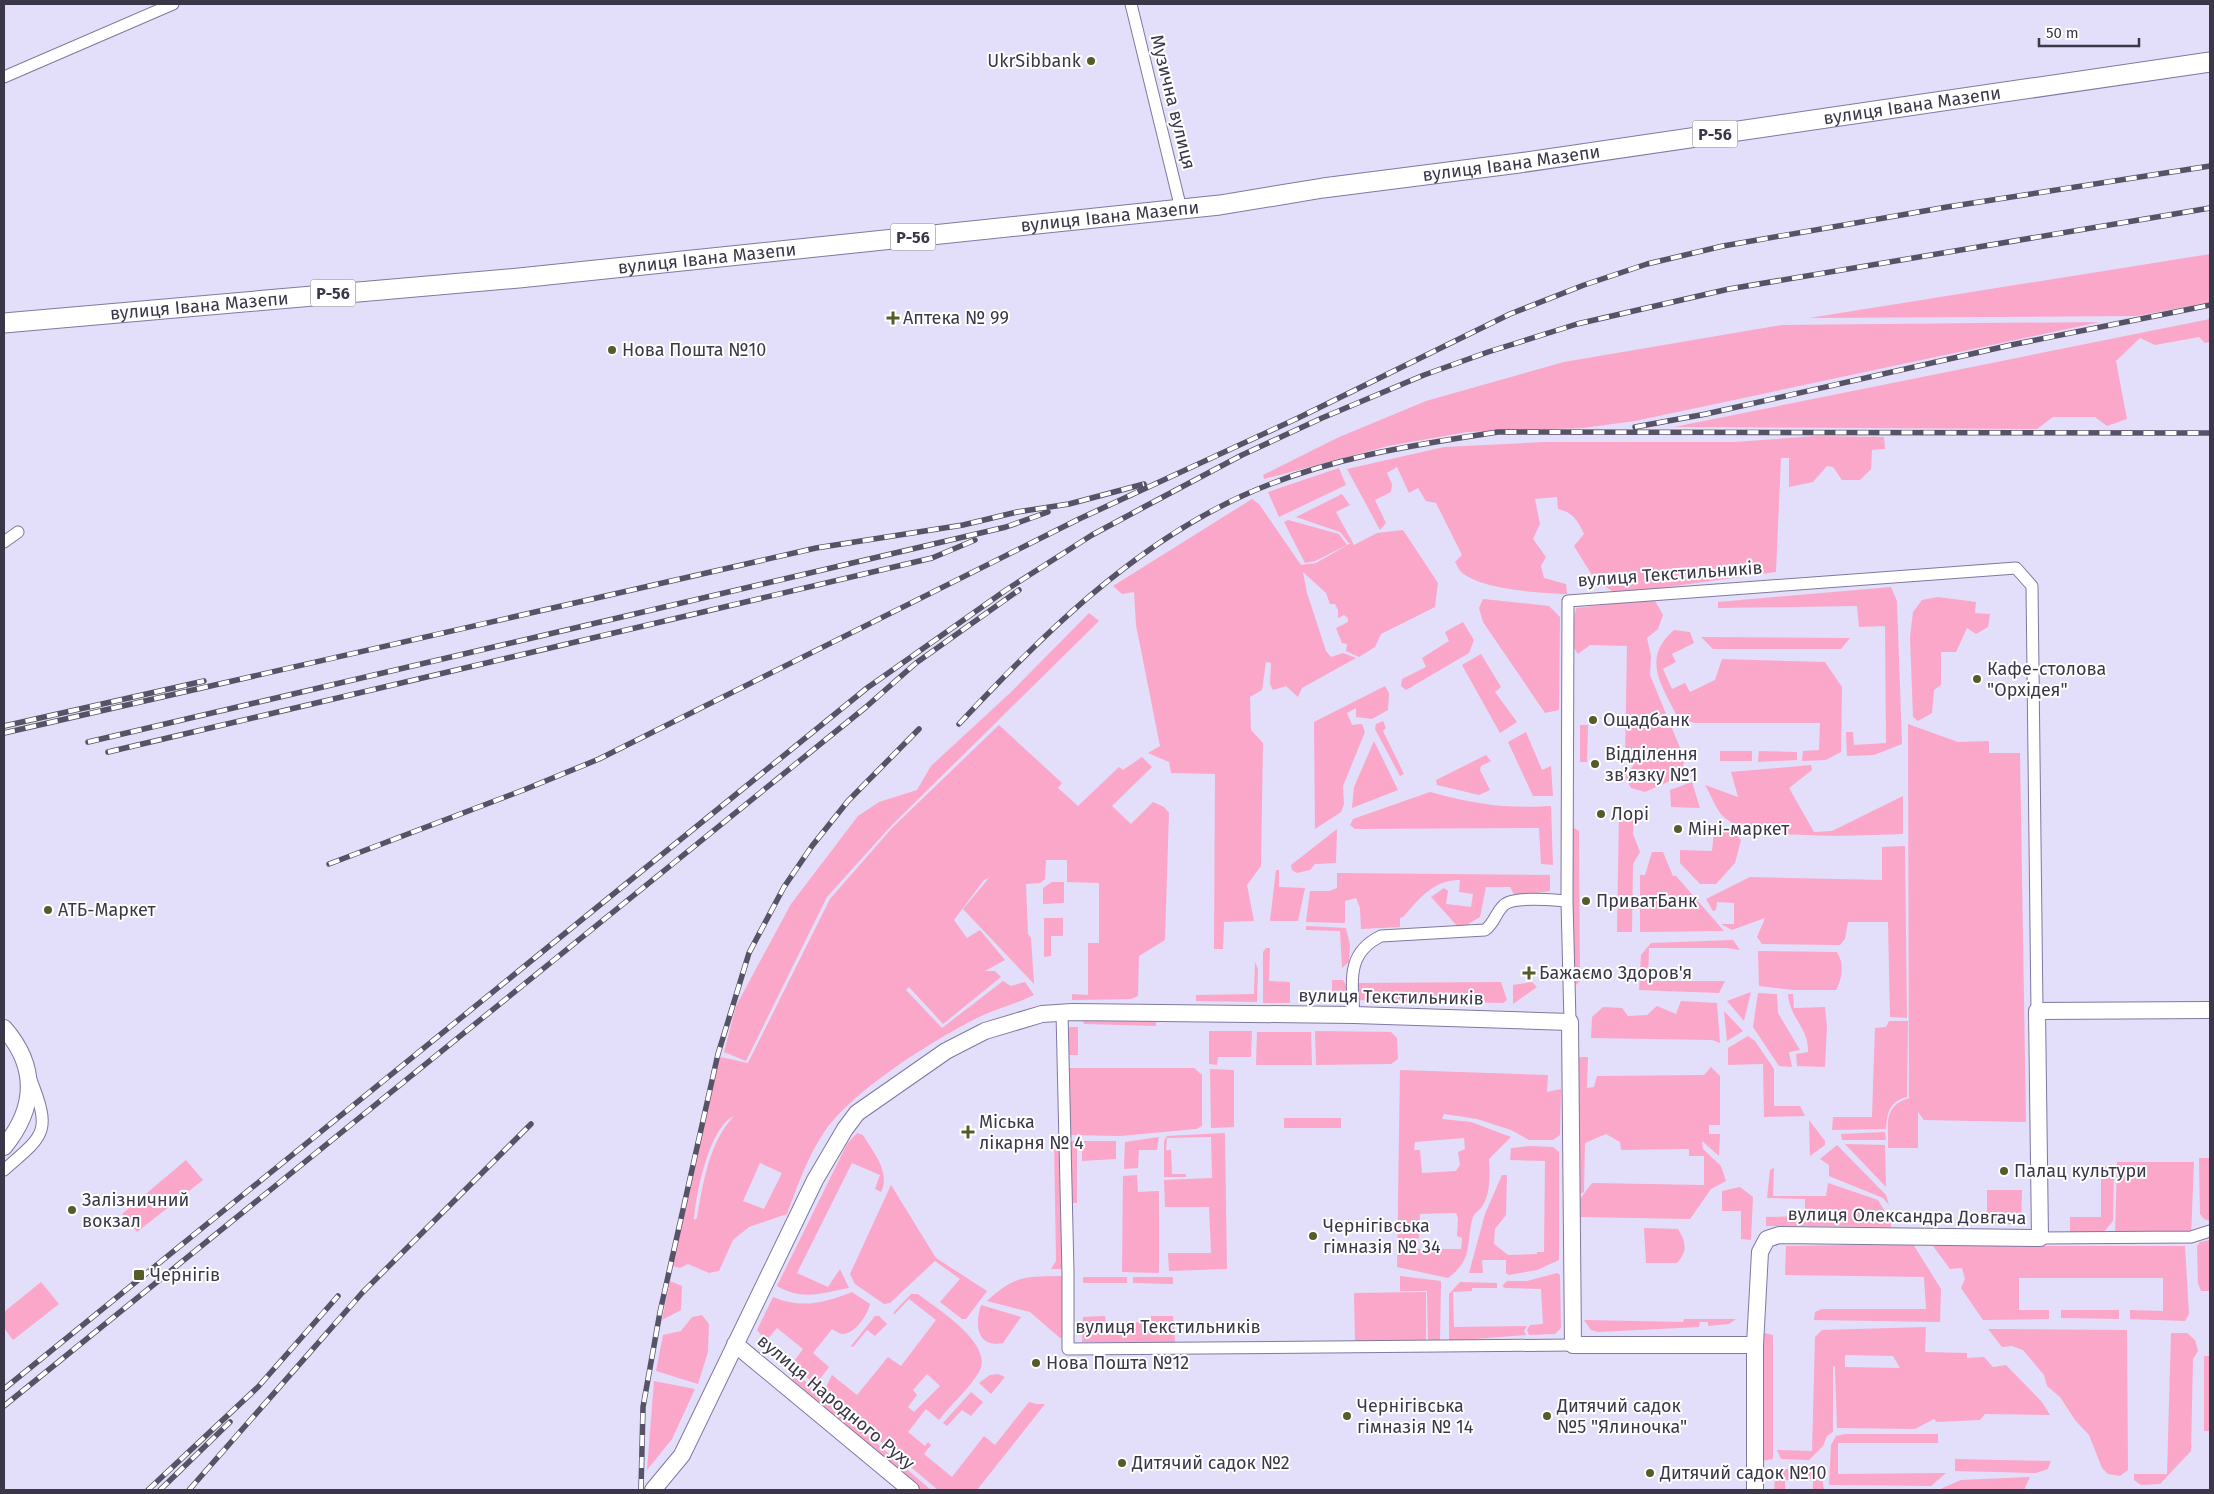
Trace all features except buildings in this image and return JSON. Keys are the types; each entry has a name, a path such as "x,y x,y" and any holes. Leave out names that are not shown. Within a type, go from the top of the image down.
{"main road":[{"name":"вулиця Івана Мазепи","path":"4,323 519,278 1181,209 1324,188 1519,163 2210,62"}],"street":[{"path":"4,77 173,4"},
{"name":"Музична вулиця","path":"1131,4 1181,209"},
{"path":"4,542 18,532"},
{"name":"вулиця Текстильників","path":"1573,1345 1567,901 1568,601 2016,568 2032,586 2037,1011"},
{"path":"1354,1015 1353,975 1356,957 1368,942 1381,936 1485,930 1493,924 1504,904 1514,900 1567,901"},
{"path":"2040,1238 2037,1011 2210,1010"},
{"name":"вулиця Текстильників","path":"653,1490 682,1455 815,1180 857,1113 946,1051 985,1031 1042,1014 1062,1012 1354,1015 1570,1022"},
{"name":"вулиця Текстильників","path":"1062,1012 1068,1349 1755,1345"},
{"path":"4,1028 19,1047 42,1108 44,1126 34,1144 4,1170"},
{"path":"4,1148 16,1132 25,1114 29,1092 28,1072"},
{"path":"4,1148 34,1144"},
{"name":"вулиця Олександра Довгача","path":"1755,1490 1755,1345 1760,1252 1767,1239 1779,1235 2040,1238 2191,1237 2210,1231"},
{"name":"вулиця Народного Руху","path":"735,1344 911,1490"}],"shaded area":[{"path":"2210,254 2210,302 2137,316 1809,318"},
{"path":"2210,319 2210,342 2205,343 2199,337 2155,345 2140,338 2116,361 2127,419 2107,426 2095,417 2053,417 2037,429 1674,427"},
{"path":"2100,322 1635,421 1583,428 1467,432 1388,446 1264,479 1263,475 1337,438 1426,401 1564,362 1782,325"},
{"path":"1816,436 1884,437 1885,449 1872,450 1871,469 1860,480 1842,480 1833,467 1827,466 1813,482 1789,487 1789,458 1781,458 1776,572 1617,594 1595,580 1574,546 1584,534 1580,525 1568,512 1558,509 1557,497 1535,499 1540,524 1533,539 1546,557 1541,566 1544,578 1566,584 1567,594 1497,587 1471,578 1461,572 1455,562 1462,555 1436,503 1426,501 1418,488 1409,493 1397,467 1387,473 1392,484 1391,492 1375,500 1386,523 1380,530 1347,469 1444,447 1545,442 1735,442"},
{"path":"1339,468 1346,485 1279,517 1268,492"},
{"path":"1342,494 1350,505 1336,512 1354,545 1377,533 1403,530 1438,583 1435,607 1381,634 1375,647 1359,657 1346,651 1347,644 1342,643 1336,628 1348,622 1348,618 1344,615 1338,618 1338,610 1335,604 1330,604 1326,593 1303,572 1307,593 1326,651 1331,657 1343,653 1356,658 1302,688 1298,697 1286,686 1273,690 1270,684 1271,663 1266,662 1262,690 1250,697 1251,730 1263,743 1261,866 1247,885 1254,921 1224,922 1223,949 1214,949 1215,774 1171,773 1169,762 1148,753 1160,746 1136,625 1134,592 1122,594 1113,586 1252,499 1259,504 1301,565 1316,563 1351,543 1340,532 1296,517"},
{"path":"1288,520 1339,534 1347,545 1315,561 1305,563 1284,522"},
{"path":"1891,587 1897,601 1902,744 1874,755 1847,756 1846,732 1853,732 1854,745 1886,743 1885,626 1859,627 1857,606 1718,608 1718,602"},
{"path":"1938,597 1976,602 1975,613 1990,614 1988,627 1976,634 1967,628 1956,652 1941,652 1941,685 1934,690 1932,713 1918,721 1913,717 1910,637 1913,612 1922,600"},
{"path":"1483,599 1549,606 1560,617 1559,710 1545,713 1483,622 1479,608"},
{"path":"1654,599 1663,615 1658,629 1647,638 1651,656 1650,675 1685,760 1679,777 1645,792 1631,788 1625,777 1635,763 1625,759 1627,646 1590,645 1578,654 1570,642 1576,608"},
{"path":"1089,613 1099,621 891,826 827,897 746,1061 724,1052 736,1006 791,904 858,816 879,802 917,790 931,766 1009,694"},
{"path":"1463,622 1474,640 1469,653 1406,690 1401,686 1402,679 1426,667 1422,658 1449,641 1445,632"},
{"path":"1674,630 1690,632 1694,643 1672,654 1676,662 1663,669 1672,689 1685,683 1690,692 1715,680 1722,659 1825,662 1842,687 1841,752 1826,760 1802,761 1803,751 1819,750 1820,723 1695,723 1678,718 1661,684 1656,662 1658,652 1664,641"},
{"path":"1701,637 1850,638 1841,649 1713,649"},
{"path":"1481,654 1501,687 1495,692 1517,722 1500,733 1462,665"},
{"path":"1385,686 1389,693 1388,710 1372,719 1356,717 1356,708 1347,713 1352,725 1362,724 1365,732 1343,786 1344,804 1341,812 1315,829 1314,722"},
{"path":"1383,721 1386,728 1383,731 1404,774 1400,776 1375,729 1376,724"},
{"path":"1908,724 1958,742 1989,741 1989,753 2020,753 2026,1122 1924,1120 1918,1112 1918,1148 1888,1148 1888,1124 1891,1111 1894,1106 1909,1098"},
{"path":"999,725 1062,783 1058,788 1078,806 1119,767 1123,770 1142,757 1152,767 1112,806 1131,824 1153,802 1164,807 1169,813 1165,940 1139,956 1138,996 1131,999 1072,1000 1072,994 1088,995 1088,943 1099,943 1099,883 1067,882 1067,860 1046,860 1045,879 1040,883 1026,884 1028,934 1031,938 1034,984 963,909 989,878 984,880 954,920 967,938 980,930 1005,960 985,971 995,971 1001,977 943,1024 909,987 906,990 942,1028 1003,981 1011,986 1025,982 1034,995 977,1018 916,1053 872,1084 836,1118 817,1143 787,1214 749,1227 733,1240 719,1271 709,1273 688,1264 680,1268 672,1266 720,1057 748,1063 830,899 892,828","holes":["734,1116 725,1126 713,1151 708,1164 697,1218 694,1220 705,1162 717,1133","760,1163 782,1173 764,1209 743,1201"]},
{"path":"1580,725 1588,725 1587,762 1580,762"},
{"path":"1526,732 1542,770 1551,766 1553,796 1533,796 1508,742"},
{"path":"1374,741 1398,790 1352,808 1354,787"},
{"path":"1720,751 1752,751 1752,761 1720,761"},
{"path":"1759,751 1797,752 1797,760 1758,762"},
{"path":"1486,755 1491,761 1481,766 1480,770 1490,790 1479,795 1437,785 1436,780"},
{"path":"1811,765 1812,770 1789,788 1814,832 1832,831 1903,796 1903,834 1837,836 1759,831 1739,826 1725,818 1716,807 1705,785 1738,797 1731,772"},
{"path":"1692,782 1700,808 1671,807 1670,790"},
{"path":"1430,792 1490,805 1519,807 1551,806 1553,865 1541,864 1539,828 1355,829 1350,825 1353,819"},
{"path":"1619,812 1634,812 1633,834 1640,852 1633,864 1632,932 1617,932"},
{"path":"1729,827 1741,840 1735,863 1716,884 1700,884 1680,863 1680,850 1712,851 1714,832"},
{"path":"1574,828 1579,831 1580,981 1576,985 1573,981 1569,831"},
{"path":"1337,829 1336,863 1315,864 1310,870 1297,873 1292,870 1291,865"},
{"path":"1905,846 1907,1018 1890,1017 1888,922 1848,922 1845,939 1840,945 1762,944 1757,937 1765,918 1732,930 1721,924 1734,924 1734,903 1717,902 1716,910 1713,911 1706,899 1750,877 1882,880 1882,847"},
{"path":"1652,852 1663,852 1673,876 1676,876 1724,931 1640,932 1640,875 1645,875"},
{"path":"1276,870 1279,870 1279,887 1305,888 1298,921 1270,921"},
{"path":"1337,873 1550,875 1550,891 1515,896 1510,887 1486,887 1480,917 1460,929 1431,897 1444,888 1448,891 1446,904 1471,907 1473,894 1459,892 1460,880 1442,883 1428,891 1400,918 1400,927 1361,929 1360,908 1356,898 1345,901 1345,923 1306,922 1310,891 1329,891 1337,888"},
{"path":"1052,882 1064,882 1064,903 1043,904 1043,888"},
{"path":"1044,918 1063,918 1063,936 1051,936 1051,956 1044,957"},
{"path":"1306,926 1346,928 1350,945 1349,962 1342,968 1340,931 1306,930"},
{"path":"1733,940 1740,950 1727,948 1649,948 1648,981 1725,981 1719,993 1639,990 1641,955 1651,943"},
{"path":"1266,948 1270,948 1269,981 1290,982 1290,1003 1263,1003 1263,952"},
{"path":"1758,951 1837,952 1842,966 1836,990 1794,990 1759,986"},
{"path":"1255,962 1258,969 1257,1002 1196,1001 1196,995 1254,994"},
{"path":"1332,980 1343,980 1347,988 1347,999 1343,1003 1336,1003 1332,998"},
{"path":"1501,982 1507,1000 1503,1003 1357,1000 1357,983"},
{"path":"1532,982 1537,987 1513,1004 1513,985"},
{"path":"1751,992 1744,1021 1727,1001"},
{"path":"1758,993 1777,994 1778,1013 1800,1050 1789,1052 1792,1067 1779,1066 1753,1027"},
{"path":"1788,994 1793,994 1794,1008 1825,1007 1827,1027 1825,1067 1797,1066 1796,1054 1808,1052 1808,1044 1806,1036 1789,1003"},
{"path":"1681,1001 1717,1003 1720,1043 1712,1040 1591,1038 1592,1017 1603,1007 1622,1008 1628,1016 1647,1015 1657,1006 1676,1014"},
{"path":"1724,1011 1743,1031 1727,1041"},
{"path":"1085,1018 1156,1021 1156,1026 1084,1024"},
{"path":"1889,1021 1908,1021 1907,1097 1897,1101 1890,1108 1886,1129 1832,1130 1833,1117 1872,1117 1875,1028 1886,1027"},
{"path":"1068,1027 1078,1027 1078,1055 1068,1055"},
{"path":"1209,1031 1252,1031 1251,1057 1218,1057 1217,1065 1209,1064"},
{"path":"1315,1031 1391,1032 1397,1038 1398,1059 1391,1064 1316,1065"},
{"path":"1257,1032 1311,1032 1312,1065 1256,1065"},
{"path":"1748,1036 1755,1041 1774,1069 1774,1106 1800,1106 1805,1116 1764,1117 1763,1064 1728,1065 1728,1048"},
{"path":"1577,1057 1588,1057 1587,1088 1594,1087 1597,1076 1704,1075 1711,1067 1720,1076 1720,1125 1709,1125 1709,1134 1720,1134 1719,1156 1702,1141 1703,1149 1721,1166 1726,1181 1711,1189 1690,1219 1580,1217 1580,1199 1592,1183 1704,1185 1704,1156 1689,1156 1689,1149 1621,1150 1620,1142 1606,1134 1585,1143 1584,1192 1577,1195"},
{"path":"1069,1068 1194,1068 1202,1075 1202,1126 1196,1129 1120,1136 1070,1135"},
{"path":"1210,1069 1234,1070 1234,1127 1211,1128"},
{"path":"1400,1070 1548,1075 1547,1092 1561,1089 1560,1135 1553,1140 1529,1140 1511,1130 1477,1119 1444,1114 1442,1119 1471,1122 1511,1137 1489,1159 1490,1171 1487,1197 1473,1217 1467,1252 1456,1271 1448,1278 1397,1267","holes":["1464,1138 1465,1149 1458,1152 1460,1165 1456,1171 1422,1173 1420,1150 1414,1150 1415,1142","1456,1213 1458,1218 1457,1236 1462,1238 1461,1249 1414,1249 1414,1239 1419,1238 1420,1214"]},
{"path":"1284,1118 1341,1118 1341,1128 1284,1128"},
{"path":"1809,1120 1825,1141 1825,1145 1810,1156"},
{"path":"1885,1132 1886,1140 1842,1140 1841,1134"},
{"path":"857,1133 863,1135 880,1162 884,1177 884,1185 881,1192 875,1189 880,1175 852,1163 797,1273 828,1287 840,1269 849,1288 821,1294 804,1295 786,1291 777,1286 847,1144"},
{"path":"1225,1133 1227,1269 1169,1271 1168,1253 1211,1253 1209,1207 1165,1207 1164,1180 1212,1178 1211,1137 1167,1138 1166,1150 1171,1150 1172,1174 1186,1174 1186,1177 1164,1177 1164,1141 1167,1136"},
{"path":"1054,1137 1060,1140 1064,1266 1061,1269 1051,1269 1056,1261"},
{"path":"1159,1137 1157,1150 1139,1150 1138,1168 1124,1169 1125,1142"},
{"path":"1071,1141 1077,1141 1077,1203 1072,1203"},
{"path":"1082,1141 1116,1141 1116,1159 1082,1161"},
{"path":"1845,1144 1885,1145 1886,1187"},
{"path":"1837,1145 1886,1195 1889,1205 1883,1198 1829,1176 1829,1165 1820,1159"},
{"path":"1530,1146 1553,1147 1559,1152 1559,1260 1537,1270 1509,1275 1506,1273 1506,1260 1482,1260 1483,1273 1469,1273 1485,1214 1502,1175 1507,1175 1506,1215 1495,1229 1494,1244 1508,1255 1544,1252 1545,1161 1510,1160 1511,1148"},
{"path":"2199,1158 2210,1158 2210,1221 2204,1219 2200,1214"},
{"path":"186,1160 203,1180 137,1232 122,1214"},
{"path":"2117,1162 2194,1162 2191,1237 2115,1237"},
{"path":"2101,1166 2114,1166 2113,1221 2103,1233 2070,1234 2070,1217 2101,1217"},
{"path":"1774,1168 1773,1196 1826,1196 1828,1183 1878,1200 1887,1215 1891,1215 1891,1227 1766,1226 1766,1217 1805,1216 1805,1199 1767,1198 1770,1170"},
{"path":"1137,1175 1138,1192 1159,1191 1159,1273 1122,1272 1123,1176"},
{"path":"891,1185 936,1258 987,1291 966,1319 962,1319 940,1302 960,1279 935,1261 890,1303 884,1304 855,1284 850,1274"},
{"path":"1740,1187 1753,1197 1751,1240 1741,1239 1741,1211 1722,1211 1722,1191"},
{"path":"1987,1190 2022,1190 2021,1224 1987,1224"},
{"path":"1644,1228 1678,1229 1685,1246 1681,1259 1677,1263 1646,1263"},
{"path":"2210,1240 2210,1291 2201,1291 2198,1283 2197,1246 2200,1242"},
{"path":"1949,1242 1955,1246 2185,1246 2189,1314 2185,1321 2130,1319 2130,1310 2163,1311 2163,1278 2019,1278 2019,1310 2049,1310 2049,1319 1983,1320 1961,1288 1965,1279 1962,1268 1950,1269 1933,1246"},
{"path":"1913,1244 1941,1289 1940,1322 1814,1320 1815,1312 1822,1309 1926,1309 1924,1277 1785,1275 1786,1246"},
{"path":"1557,1273 1560,1275 1561,1328 1555,1334 1529,1335 1527,1330 1530,1325 1543,1324 1541,1289 1505,1288 1502,1286 1507,1281 1527,1281"},
{"path":"1062,1276 1065,1280 1064,1337 1060,1338 1030,1312 987,1301 1005,1286 1021,1279"},
{"path":"1400,1276 1441,1281 1440,1342 1428,1341 1427,1291 1400,1291"},
{"path":"1083,1277 1127,1277 1127,1283 1083,1283"},
{"path":"1133,1277 1173,1277 1173,1284 1133,1283"},
{"path":"670,1281 682,1286 681,1310 662,1320"},
{"path":"41,1282 59,1304 13,1340 4,1328 4,1312"},
{"path":"1460,1282 1497,1283 1497,1288 1472,1288 1472,1291 1453,1292 1454,1327 1527,1326 1524,1331 1526,1335 1449,1341 1449,1294"},
{"path":"852,1292 870,1304 869,1308 864,1318 852,1331 843,1334 832,1329 813,1353 829,1367 819,1380 812,1382 792,1364 803,1349 777,1328 766,1341 757,1330 773,1297 803,1304 822,1302"},
{"path":"1426,1292 1426,1342 1355,1342 1354,1293"},
{"path":"911,1294 918,1294 962,1328 979,1350 982,1361 979,1372 965,1390 939,1420 926,1409 908,1432 925,1446 928,1442 931,1445 924,1454 952,1477 984,1436 995,1445 1029,1402 1045,1404 977,1490 938,1490 823,1393 832,1375 857,1395 888,1357 901,1366 936,1320 909,1299 895,1314 893,1313","holes":["927,1374 940,1386 914,1412 908,1407 917,1395 913,1390"]},
{"path":"981,1305 1021,1317 1003,1343 994,1344 987,1342 980,1333 978,1320"},
{"path":"2061,1310 2119,1310 2119,1319 2061,1318"},
{"path":"702,1315 709,1324 708,1352 698,1384 656,1371 663,1335 681,1331 692,1317"},
{"path":"875,1316 879,1316 887,1324 875,1336 867,1330 853,1347 851,1346"},
{"path":"1105,1316 1106,1323 1151,1322 1151,1316 1173,1316 1175,1342 1082,1342 1083,1317"},
{"path":"1684,1319 1736,1319 1729,1324 1708,1326 1708,1322 1700,1322 1699,1327 1598,1332 1591,1330 1584,1320 1683,1322"},
{"path":"1926,1327 1925,1352 1967,1353 1967,1358 1984,1357 1993,1367 2006,1365 2042,1402 2050,1415 1985,1414 1980,1420 1937,1422 1934,1419 1915,1429 1837,1428 1835,1367 1833,1366 1833,1432 1827,1436 1823,1446 1809,1460 1781,1459 1777,1450 1812,1451 1815,1337 1822,1330","holes":["1845,1355 1893,1356 1900,1368 1845,1367"]},
{"path":"1988,1329 2127,1330 2128,1470 2120,1476 2108,1474 2102,1468 2089,1435 2075,1420 2060,1397 2047,1386 2044,1375 2023,1350 2012,1346 2002,1347"},
{"path":"1764,1333 1773,1335 1773,1459 1762,1461 1759,1337"},
{"path":"2171,1333 2187,1333 2195,1340 2198,1351 2193,1359 2191,1451 2160,1484 2141,1485 2134,1480 2134,1474 2167,1474"},
{"path":"2204,1356 2210,1356 2210,1431 2204,1431"},
{"path":"793,1371 931,1490 921,1490 789,1377"},
{"path":"998,1374 1005,1377 991,1394 979,1383 990,1375"},
{"path":"654,1381 695,1389 672,1439 647,1470"},
{"path":"971,1392 983,1402 971,1416 962,1410 947,1426 943,1423"},
{"path":"1845,1434 1938,1434 1938,1443 1838,1443 1838,1474 1946,1473 1931,1486 1829,1485 1831,1445 1836,1436"},
{"path":"1955,1459 2051,1461 2048,1469 2036,1473 1955,1471"},
{"path":"1776,1469 1813,1469 1821,1472 1824,1490 1813,1490 1813,1479 1785,1480 1785,1490 1774,1490"},
{"path":"2030,1477 2024,1490 1938,1490 1961,1480"}],"railway":[{"path":"329,864 526,789 599,759 1079,519 1298,418 1510,314 1584,285 1647,264 1723,246 1947,207 2210,166"},
{"path":"4,1389 867,688 1006,590 1092,535 1144,507 1242,455 1322,418 1424,375 1488,352 1577,324 1729,289 2210,208"},
{"path":"1635,427 1706,414 2011,345 2210,305"},
{"path":"959,724 1022,658 1055,627 1125,567 1162,541 1201,517 1272,483 1304,472 1368,455 1498,432 2210,433"},
{"path":"4,733 816,548 963,525 1017,512 1069,504 1144,484"},
{"path":"88,742 1006,527 1048,512"},
{"path":"108,752 932,558 975,540"},
{"path":"4,1406 866,707 916,663 1019,590"},
{"path":"4,726 204,681"},
{"path":"641,1490 643,1407 660,1312 718,1054 749,953 784,887 812,846 848,801 919,729"},
{"path":"189,1490 362,1293 531,1124"},
{"path":"148,1490 258,1387 338,1296"},
{"path":"160,1490 230,1422"}],"place":[{"name":"UkrSibbank","path":"1091,61"},
{"name":"Аптека № 99","path":"893,318"},
{"name":"Нова Пошта №10","path":"612,350"},
{"name":"Кафе-столова \"Орхідея\"","path":"1977,679"},
{"name":"Ощадбанк","path":"1593,720"},
{"name":"Відділення зв’язку №1","path":"1595,764"},
{"name":"Лорі","path":"1601,814"},
{"name":"Міні-маркет","path":"1678,829"},
{"name":"ПриватБанк","path":"1586,901"},
{"name":"АТБ-Маркет","path":"48,910"},
{"name":"Бажаємо Здоров'я","path":"1529,973"},
{"name":"Міська лікарня № 4","path":"968,1132"},
{"name":"Палац культури","path":"2004,1171"},
{"name":"Залізничний вокзал","path":"72,1210"},
{"name":"Чернігівська гімназія № 34","path":"1313,1236"},
{"name":"Чернігів","path":"139,1275"},
{"name":"Нова Пошта №12","path":"1036,1363"},
{"name":"Чернігівська гімназія № 14","path":"1347,1416"},
{"name":"Дитячий садок №5 \"Ялиночка\"","path":"1547,1416"},
{"name":"Дитячий садок №2","path":"1122,1463"},
{"name":"Дитячий садок №10","path":"1650,1473"}]}
